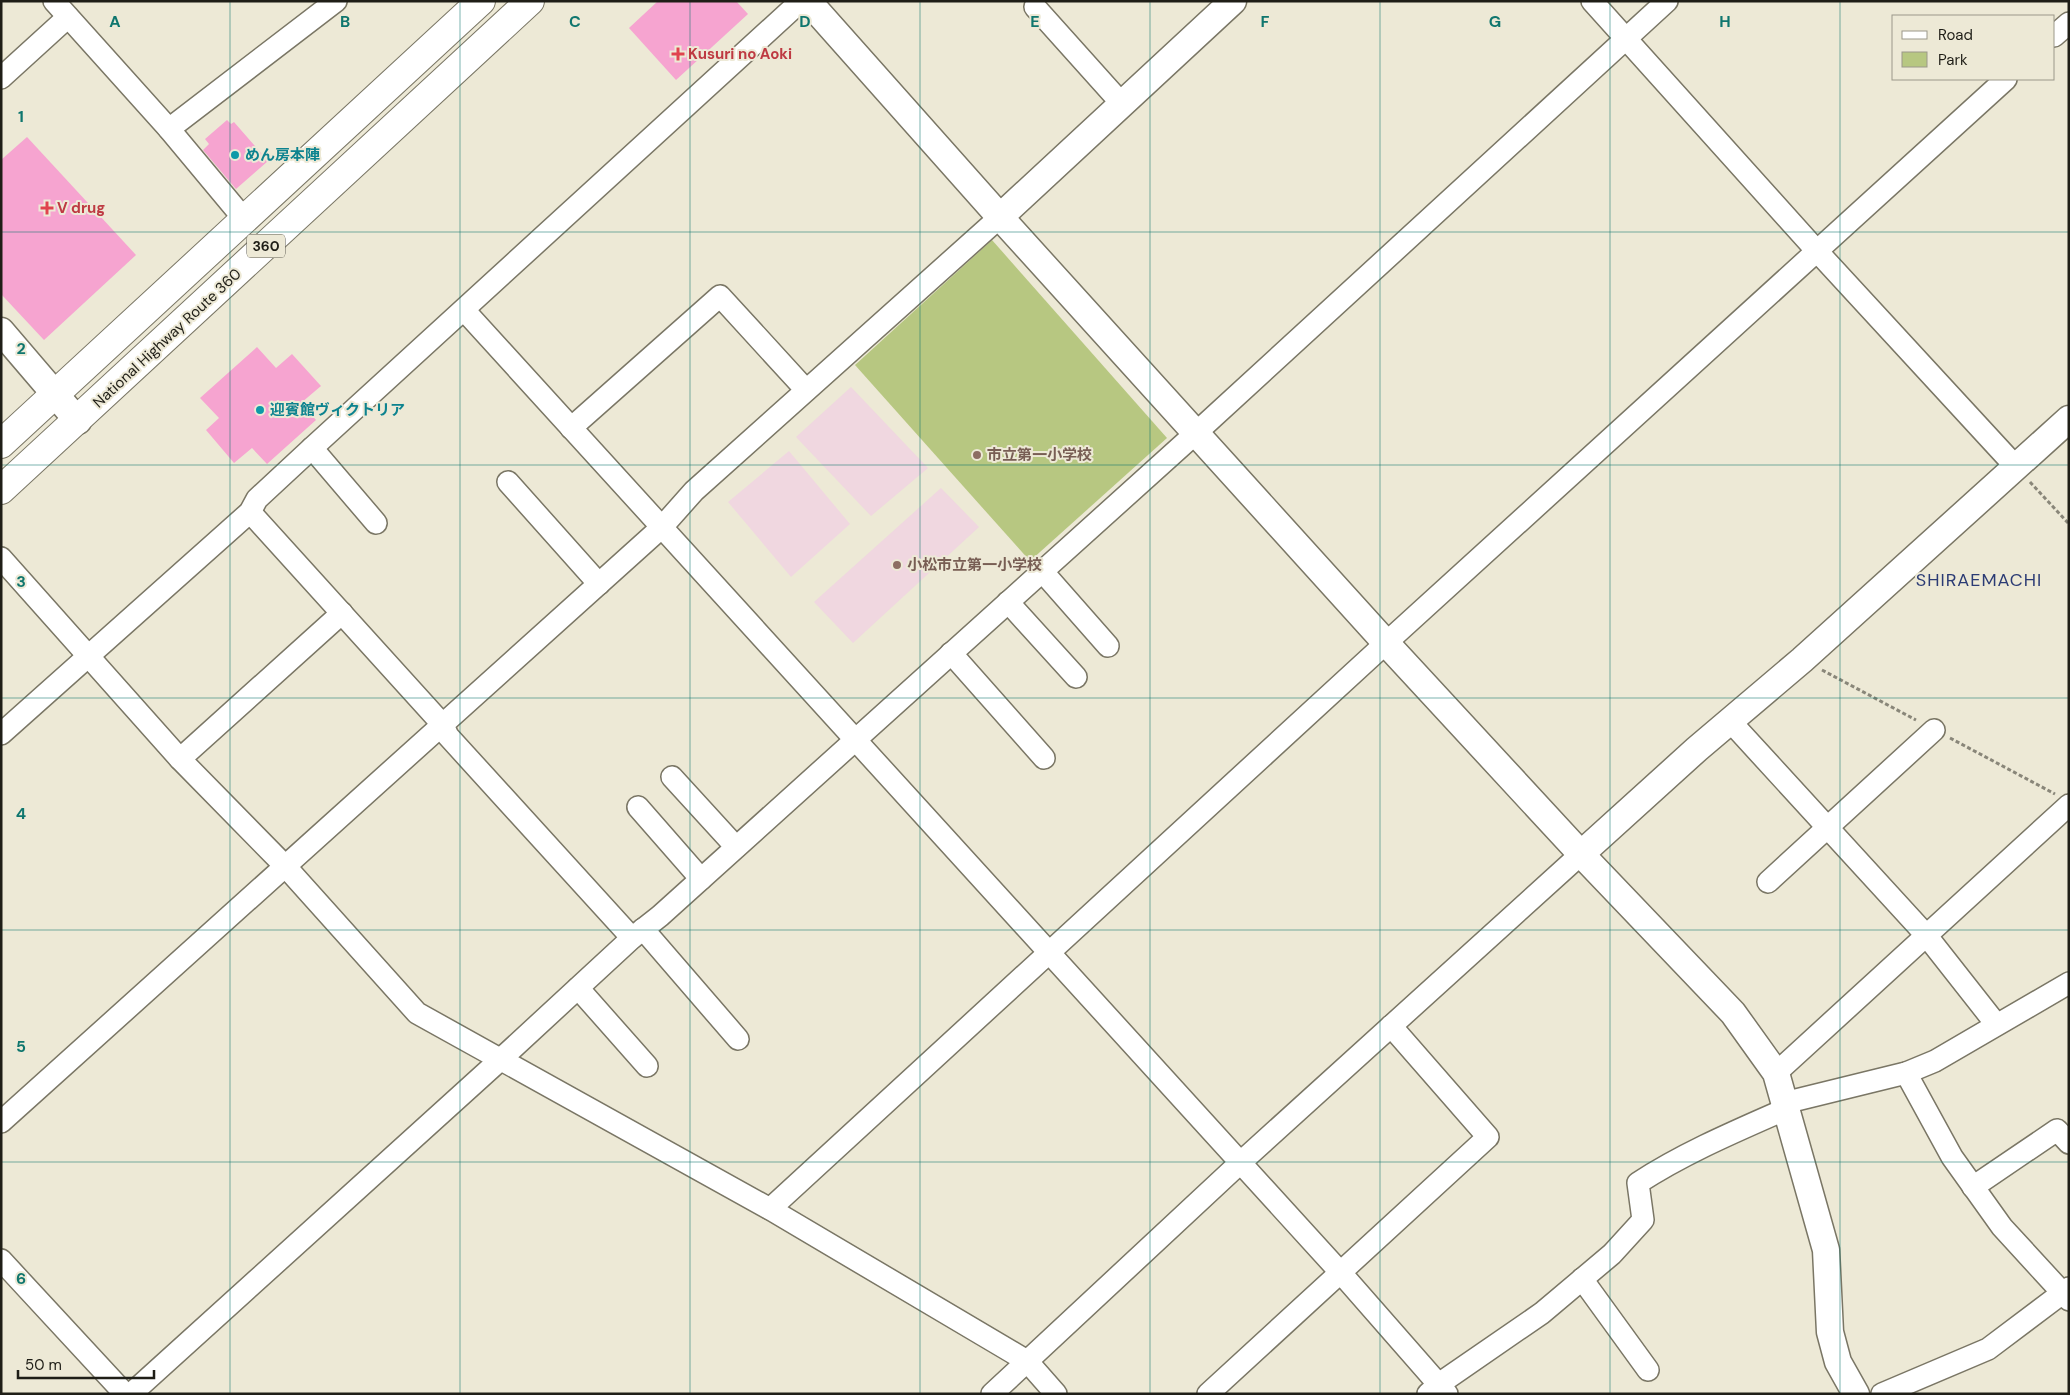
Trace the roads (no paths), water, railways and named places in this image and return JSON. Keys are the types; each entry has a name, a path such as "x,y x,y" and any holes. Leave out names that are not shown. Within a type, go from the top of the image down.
{"highway":[{"name":"360","path":"1,444 481,1"},
{"name":"National Highway Route 360","path":"1,490 78,421 530,1"}],"street":[{"path":"54,1 169,129 244,218"},
{"path":"169,129 336,1"},
{"path":"1,734 250,512 257,499 801,1"},
{"path":"808,1 1000,217 1386,643 1581,854 1733,1013 1776,1073 1826,1250 1830,1332 1838,1362 1856,1394"},
{"path":"1,1122 662,527 694,491 1000,217 1233,1"},
{"path":"1592,1 1816,250 2016,467"},
{"path":"131,1394 638,933 701,879 1196,432 1667,1"},
{"path":"1035,8 1122,104"},
{"path":"1,78 68,17"},
{"path":"2055,35 2069,23"},
{"path":"770,1210 1386,643 2005,80"},
{"path":"571,428 720,296 806,390"},
{"path":"464,310 1341,1273 1438,1391 1542,1313 1612,1254 1643,1220 1638,1183 1656,1171 1785,1106 1906,1073 1935,1061 2069,983"},
{"path":"1,331 78,421"},
{"path":"992,1394 1240,1163 1391,1026 2069,419"},
{"path":"312,448 376,523"},
{"path":"508,482 599,584"},
{"path":"250,512 443,725 448,736 738,1039"},
{"path":"1,558 180,759 286,867 417,1013 770,1210 1027,1361 1056,1394"},
{"path":"1042,571 1108,646"},
{"path":"1008,602 1076,677"},
{"path":"180,759 342,613"},
{"path":"951,653 1044,758"},
{"path":"1730,721 1926,935 1996,1024"},
{"path":"1768,882 1934,730"},
{"path":"672,777 736,846"},
{"path":"1776,1073 2069,804"},
{"path":"638,807 701,879"},
{"path":"578,988 648,1066"},
{"path":"1208,1394 1488,1137 1391,1026"},
{"path":"1882,1394 1988,1349 2066,1294 2002,1227 1973,1188 1952,1158 1906,1073"},
{"path":"1973,1188 2057,1130 2069,1143"},
{"path":"1,1260 125,1394"},
{"path":"1582,1279 1648,1370"}],"place":[{"name":"Kusuri no Aoki","path":"678,54"},
{"name":"めん房本陣","path":"235,155"},
{"name":"V drug","path":"47,208"},
{"name":"迎賓館ヴィクトリア","path":"260,410"},
{"name":"市立第一小学校","path":"977,455"},
{"name":"小松市立第一小学校","path":"897,565"}],"district":[{"name":"SHIRAEMACHI","path":"1979,580"}]}
